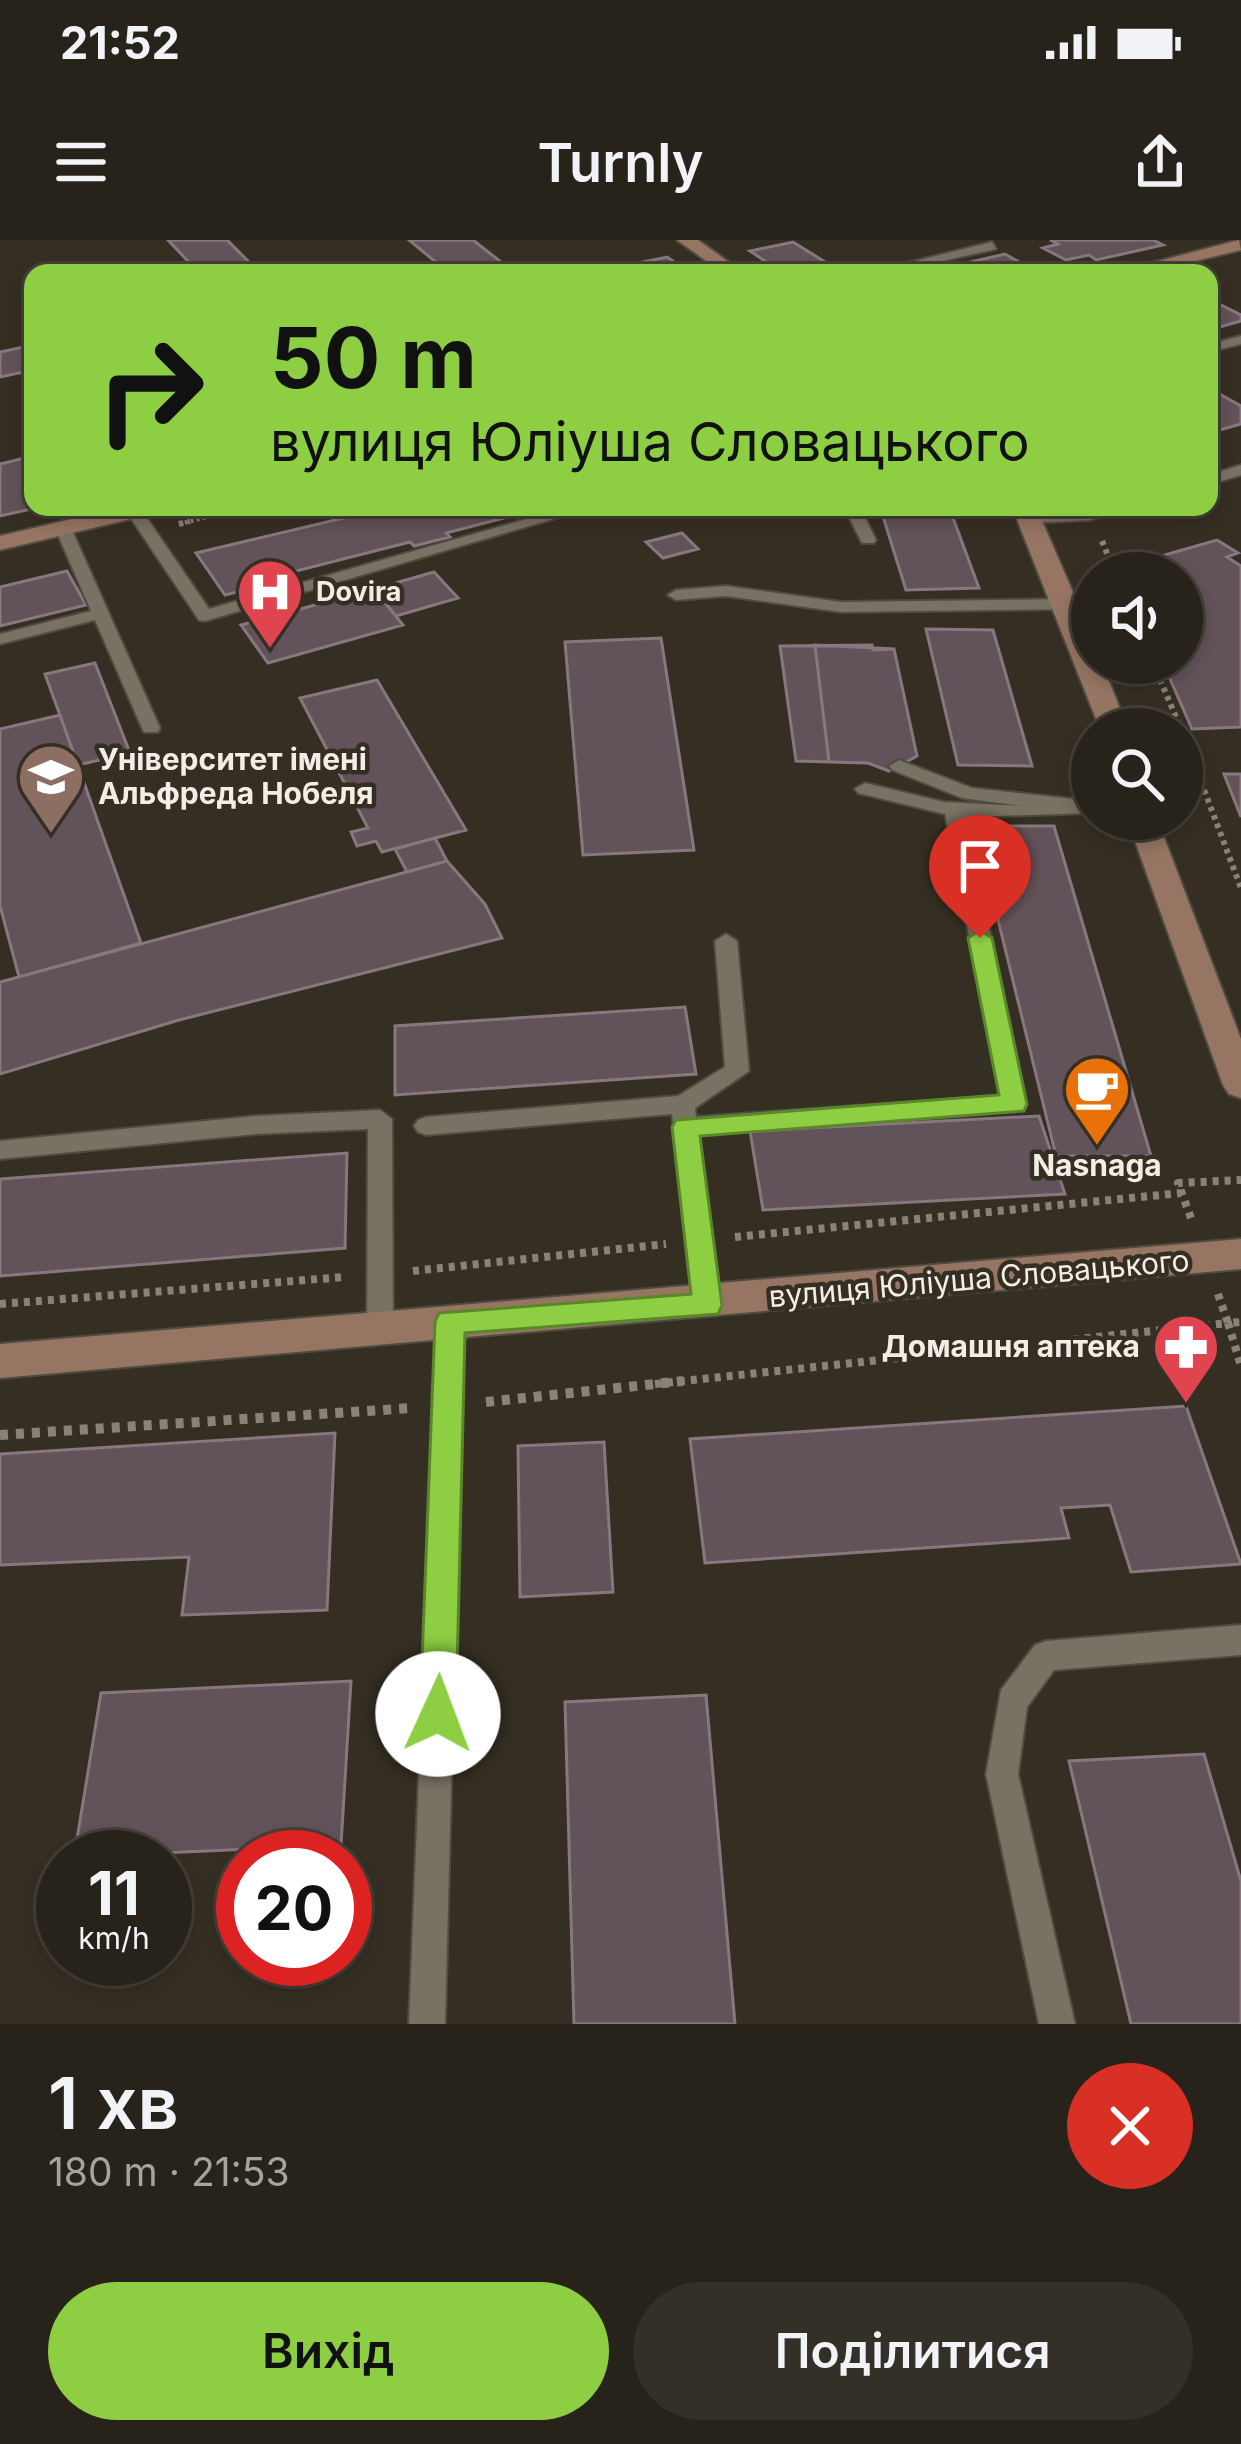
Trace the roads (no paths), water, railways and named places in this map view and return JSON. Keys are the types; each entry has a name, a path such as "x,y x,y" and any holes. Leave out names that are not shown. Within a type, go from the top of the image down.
{"main road":[{"path":"686,240 722,264"},
{"path":"1161,264 1241,245"},
{"path":"0,543 114,516"},
{"path":"1029,516 1106,708"},
{"path":"1150,840 1241,1085"},
{"name":"вулиця Юліуша Словацького","path":"0,1361 707,1305 1241,1254"}],"lane":[{"path":"913,264 992,246"},
{"path":"147,516 205,616 555,516"},
{"path":"856,516 868,539"},
{"path":"63,528 151,728"},
{"path":"676,595 726,592 842,607 1067,604"},
{"path":"0,639 103,613"},
{"path":"899,766 969,794 1069,807"},
{"path":"865,789 955,814 1003,816 1069,807"},
{"path":"426,1126 1014,1104 955,814"},
{"path":"684,1116 737,1070 726,941"},
{"path":"684,1116 707,1305"},
{"path":"0,1150 256,1125 380,1119 380,1328"},
{"path":"427,2024 450,1322"},
{"path":"1057,2024 1003,1774 1012,1701 1046,1656 1241,1640"}],"place":[{"name":"Dovira","path":"270,651"},
{"name":"Університет імені Альфреда Нобеля","path":"51,836"},
{"name":"Nasnaga","path":"1097,1148"},
{"name":"Домашня аптека","path":"1186,1406"}]}
